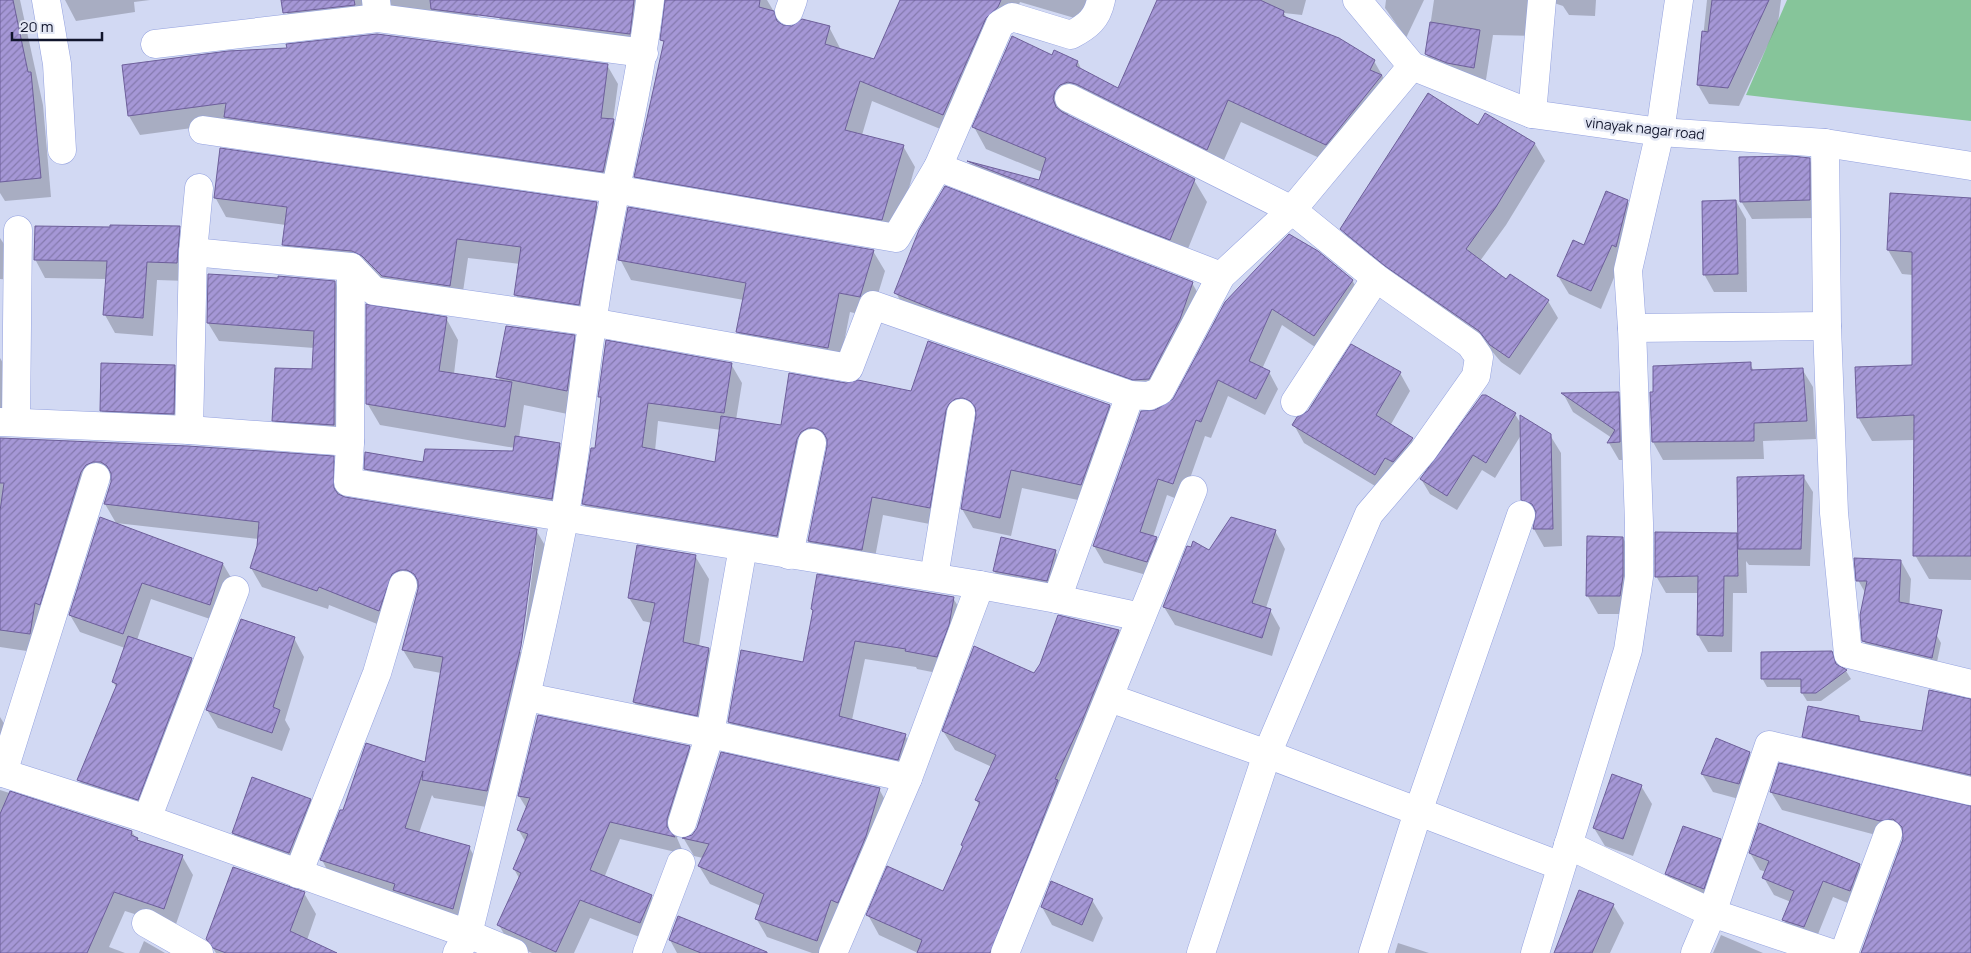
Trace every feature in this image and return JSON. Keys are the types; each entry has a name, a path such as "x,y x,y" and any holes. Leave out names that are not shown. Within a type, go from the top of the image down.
{"street":[{"path":"46,0 57,64 62,150"},
{"path":"463,944 527,697 564,517 591,322 614,189 644,53 650,0"},
{"path":"203,130 614,189 896,238 938,167 1000,24 1012,17 1071,35 1088,26 1098,14 1101,0"},
{"name":"vinayak nagar road","path":"1357,0 1412,66 1532,114 1660,132 1825,143 1971,166"},
{"path":"1532,114 1542,0"},
{"path":"1535,953 1628,650 1639,577 1639,523 1628,270 1660,132 1680,0"},
{"path":"155,44 377,9 644,53"},
{"path":"193,252 351,267 374,290 591,322 850,368 873,306 1130,395 1148,396 1160,391 1221,276 1292,210 1412,66"},
{"path":"1070,98 1292,210 1376,278 1470,344 1479,357 1476,376 1423,451 1369,514 1267,754 1201,953"},
{"path":"1825,143 1827,326 1834,512 1848,654 1971,684"},
{"path":"938,167 1221,276"},
{"path":"189,430 193,252 199,188"},
{"path":"18,230 8,422 189,430 350,442"},
{"path":"351,267 348,482 934,577 1057,599 1141,618"},
{"path":"1295,402 1376,278"},
{"path":"1632,328 1827,326"},
{"path":"1057,599 1130,395"},
{"path":"934,577 961,413"},
{"path":"789,555 812,443"},
{"path":"96,477 2,772 147,819 298,874 463,944 514,953"},
{"path":"1005,953 1193,490"},
{"path":"1373,953 1418,812 1521,515"},
{"path":"682,823 710,734 743,547"},
{"path":"298,874 377,673 403,585"},
{"path":"833,953 908,778 980,585"},
{"path":"147,819 235,590"},
{"path":"527,697 710,734 908,778"},
{"path":"1110,698 1267,754 1418,812 1564,856 1712,913 1831,953"},
{"path":"1695,953 1712,913 1768,745 1971,791"},
{"path":"1844,953 1888,834"},
{"path":"647,953 681,863"},
{"path":"146,923 199,953"}],"green space":[{"path":"1787,0 1971,0 1971,121 1746,95"}],"building":[{"path":"0,0 13,0 28,72 31,72 41,178 0,182"},
{"path":"281,0 354,0 355,5 283,13"},
{"path":"430,0 634,0 630,34 431,9"},
{"path":"665,0 760,0 759,7 774,11 777,21 783,25 792,26 802,19 830,26 825,44 874,59 900,0 1001,0 998,7 986,18 943,115 860,81 845,130 904,145 882,220 634,177 664,41 660,40"},
{"path":"1157,0 1260,0 1284,11 1283,16 1339,38 1375,60 1370,70 1382,75 1326,145 1228,100 1207,150 1076,84 1068,82 1060,85 1055,91 1053,99 1056,107 1062,112 1195,179 1170,240 967,161 1039,180 1046,158 972,127 1012,36 1052,55 1054,50 1078,61 1076,66 1118,88"},
{"path":"1712,0 1769,0 1728,88 1697,85 1702,31 1708,32"},
{"path":"1430,22 1480,30 1474,68 1447,63 1425,54"},
{"path":"377,34 608,64 601,118 614,119 603,172 224,117 226,103 128,116 122,65 228,51 287,48 286,44"},
{"path":"1428,93 1478,125 1485,113 1535,143 1496,207 1466,249 1506,279 1510,274 1549,300 1509,358 1490,345 1479,331 1385,266 1340,229"},
{"path":"220,148 597,202 579,305 514,295 521,247 457,239 450,286 382,276 362,256 352,251 282,245 287,207 214,198"},
{"path":"1792,156 1810,158 1810,200 1740,202 1739,157"},
{"path":"945,186 1193,282 1180,319 1149,379 1133,380 938,311 894,293 919,230"},
{"path":"1606,191 1628,200 1616,247 1612,245 1591,291 1557,276 1573,240 1584,245"},
{"path":"1890,193 1971,198 1971,556 1913,556 1914,415 1857,418 1855,367 1912,365 1912,252 1887,250"},
{"path":"1736,200 1738,274 1703,275 1702,201"},
{"path":"628,207 874,250 860,297 839,293 828,348 736,332 746,283 618,260"},
{"path":"110,225 180,226 177,263 147,262 143,318 103,315 107,261 34,260 35,226 110,227"},
{"path":"1289,234 1318,251 1353,280 1314,336 1272,309 1249,361 1270,371 1256,399 1218,380 1201,422 1196,420 1173,484 1158,479 1140,532 1157,537 1147,562 1093,546 1141,411 1155,410 1173,399 1225,302"},
{"path":"208,274 278,278 278,276 335,281 334,425 272,421 275,368 312,369 314,331 207,323"},
{"path":"366,304 447,317 439,371 512,382 505,427 366,404"},
{"path":"506,326 575,335 567,391 496,377"},
{"path":"606,340 732,363 724,413 648,403 642,447 715,462 721,416 781,425 789,373 846,383 858,380 911,391 928,341 1110,405 1081,485 1011,470 1000,518 961,509 976,415 975,407 970,401 963,398 955,399 946,410 930,508 872,497 862,550 808,541 827,446 827,439 823,432 815,428 808,428 801,432 797,439 777,536 582,504 591,448 595,448 601,397 598,397"},
{"path":"1351,344 1401,372 1376,415 1413,438 1393,462 1385,458 1375,475 1292,425 1297,417 1308,411"},
{"path":"1751,362 1751,370 1803,368 1807,421 1754,423 1754,441 1652,442 1650,392 1653,392 1653,366"},
{"path":"101,363 175,365 174,414 100,411"},
{"path":"1619,392 1620,442 1607,443 1615,430 1561,393"},
{"path":"1482,395 1486,395 1516,413 1486,463 1473,455 1447,496 1420,479"},
{"path":"1520,415 1551,434 1553,529 1533,529 1536,512 1532,504 1521,500"},
{"path":"515,436 560,443 552,499 364,469 365,452 423,462 425,449 513,451"},
{"path":"0,438 188,446 334,456 334,488 338,494 345,497 537,529 521,646 487,791 422,780 423,771 405,828 470,846 453,909 393,890 395,884 320,860 340,810 343,810 366,743 425,762 443,657 402,650 418,589 418,581 414,574 407,570 400,570 392,574 379,611 319,587 317,591 250,568 257,546 259,522 104,504 111,482 111,473 107,466 101,462 93,462 86,465 81,472 40,605 35,603 30,634 0,630 0,511 4,483 0,483"},
{"path":"1804,475 1801,549 1738,549 1737,477"},
{"path":"100,517 223,563 210,605 142,583 123,634 69,615"},
{"path":"1231,517 1276,530 1252,603 1271,609 1262,638 1163,607 1187,546 1191,547 1193,541 1209,550"},
{"path":"1655,532 1737,533 1738,576 1724,576 1723,636 1697,635 1698,576 1655,577"},
{"path":"1587,536 1623,537 1623,576 1620,596 1586,596"},
{"path":"1001,537 1056,550 1047,581 993,571"},
{"path":"637,545 696,555 683,642 709,648 697,716 633,702 655,603 628,598"},
{"path":"1854,558 1901,560 1899,602 1942,610 1932,658 1862,641 1860,615 1867,581 1856,581"},
{"path":"817,574 954,597 949,625 937,657 905,651 906,649 855,641 839,716 906,734 898,760 728,722 741,650 803,662 813,610 811,609"},
{"path":"1058,615 1119,630 1082,721 1055,779 1058,780 990,953 917,953 922,940 866,915 887,866 943,891 963,846 961,845 980,802 975,800 996,755 942,731 974,646 1034,673 1040,664"},
{"path":"241,619 295,637 273,707 280,710 272,733 206,710"},
{"path":"128,636 192,658 138,800 77,780 117,684 112,682"},
{"path":"1832,651 1836,664 1847,670 1816,693 1801,693 1801,679 1761,679 1761,652"},
{"path":"1929,690 1971,699 1971,775 1802,737 1808,706 1859,716 1859,721 1922,731"},
{"path":"538,715 690,746 667,819 667,827 675,837 610,822 590,870 652,895 640,923 580,900 556,952 497,925 521,873 513,869 528,834 517,830 530,798 518,796"},
{"path":"1716,738 1750,752 1739,784 1701,774"},
{"path":"721,752 880,788 866,836 838,903 831,900 817,941 755,919 764,894 698,866 709,844 682,838 692,835 697,828"},
{"path":"1779,763 1971,806 1971,953 1861,953 1903,839 1902,827 1893,819 1880,821 1770,792"},
{"path":"1612,774 1642,785 1623,839 1593,828"},
{"path":"252,777 311,799 289,853 232,833"},
{"path":"10,791 132,831 131,835 138,838 137,840 183,855 164,909 114,892 87,953 0,953 0,814"},
{"path":"1759,823 1860,864 1850,891 1823,881 1804,927 1782,920 1794,891 1762,878 1769,861 1749,853"},
{"path":"1683,826 1721,839 1704,889 1665,874"},
{"path":"233,867 305,892 290,931 337,953 226,953 213,948 206,939"},
{"path":"1051,881 1093,899 1082,925 1041,907"},
{"path":"1579,890 1614,904 1592,953 1554,953"},
{"path":"678,916 767,953 701,953 669,940"}]}
